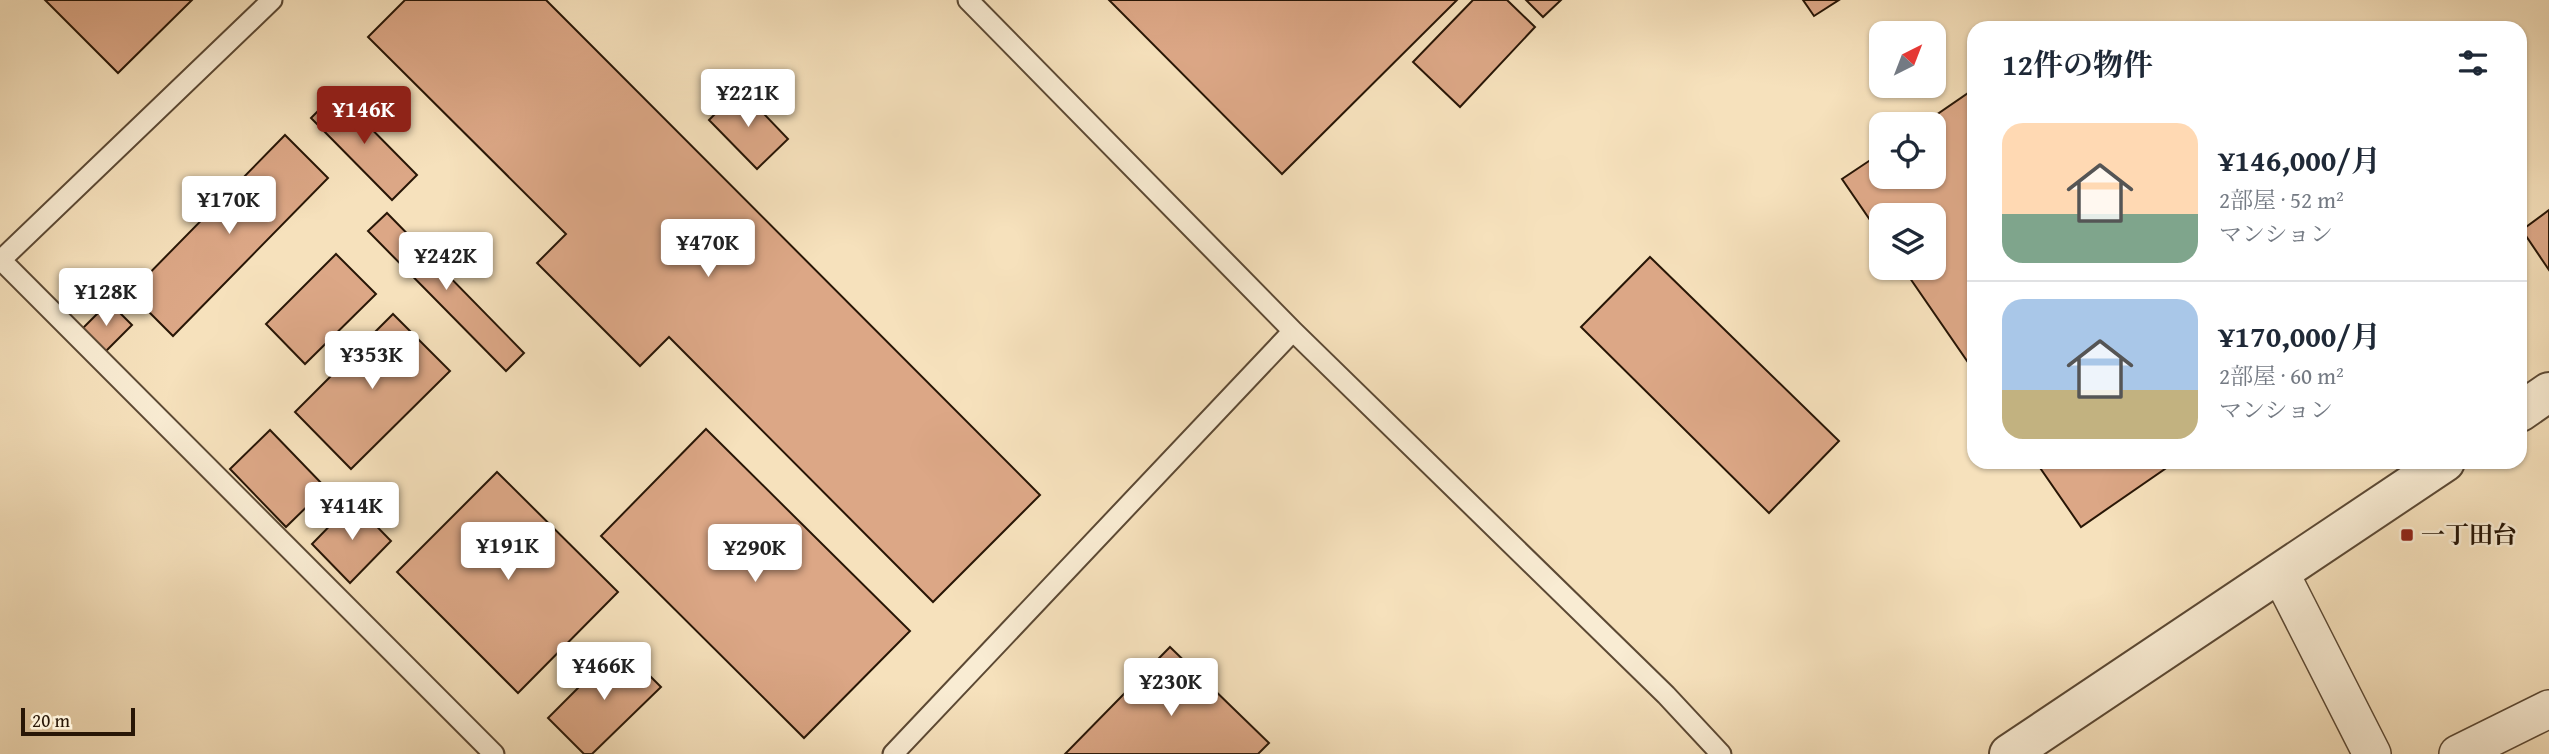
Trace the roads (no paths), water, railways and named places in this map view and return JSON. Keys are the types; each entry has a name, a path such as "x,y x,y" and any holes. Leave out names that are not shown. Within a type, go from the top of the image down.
{"street":[{"path":"2527,407 2549,392"},
{"path":"2009,754 2435,469"},
{"path":"2280,573 2372,754"},
{"path":"2458,754 2549,709"}],"lane":[{"path":"272,0 0,260 494,754"},
{"path":"968,0 1293,331 1666,695 1721,754"},
{"path":"893,754 1293,331"}],"place":[{"name":"一丁田台","path":"2407,535"}]}
